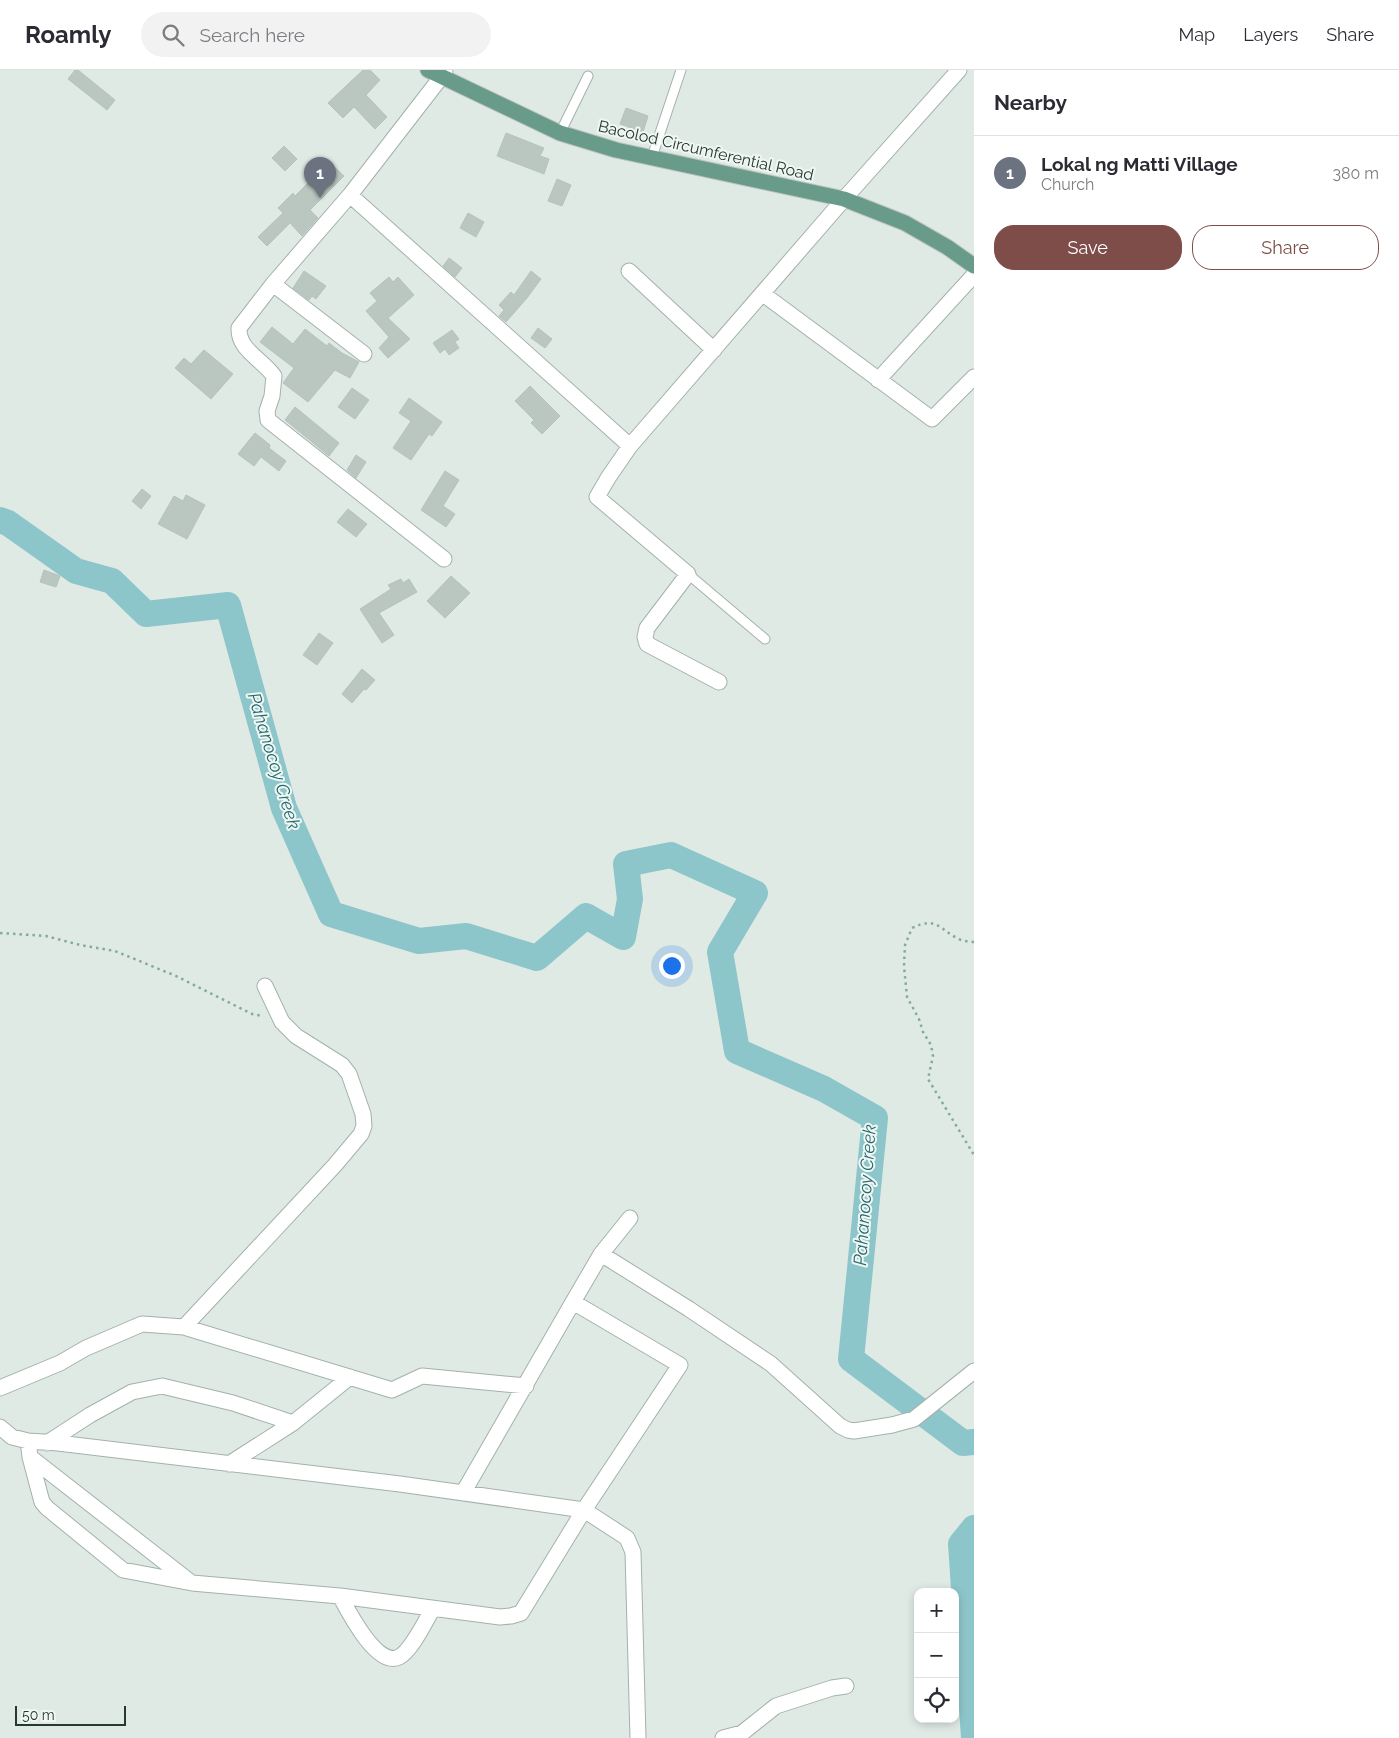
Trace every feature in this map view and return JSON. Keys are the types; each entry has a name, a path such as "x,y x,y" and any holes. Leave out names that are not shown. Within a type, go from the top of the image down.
{"main road":[{"name":"Bacolod Circumferential Road","path":"428,70 444,73 560,133 616,150 844,199 905,223 974,266"}],"street":[{"path":"719,682 647,644 645,637 648,628 688,574 597,498 630,446 844,199 960,70"},
{"path":"444,73 350,195 273,284 240,328 239,336 242,344 274,376 272,396 267,411 268,420 444,559"},
{"path":"350,195 630,446"},
{"path":"629,271 714,350"},
{"path":"878,380 974,275"},
{"path":"273,284 364,354"},
{"path":"762,294 932,420 974,377"},
{"path":"184,1327 335,1165 361,1134 364,1126 363,1114 349,1074 342,1065 296,1036 282,1022 265,986"},
{"path":"464,1493 572,1302 601,1254 630,1218"},
{"path":"601,1254 689,1309 771,1364 840,1426 848,1430 854,1431 892,1425 914,1419 974,1371"},
{"path":"28,1441 30,1457 40,1495 46,1508 123,1570 192,1583 340,1596 432,1610 500,1617 511,1616 521,1613 584,1510 680,1365 572,1302"},
{"path":"0,1388 60,1363 86,1348 142,1324 184,1327 392,1390 422,1376 526,1386"},
{"path":"229,1464 293,1423 350,1377"},
{"path":"47,1442 132,1392 162,1386 233,1403 293,1423"},
{"path":"0,1427 6,1442 47,1442 464,1493 584,1510 628,1538 633,1552 638,1738"},
{"path":"30,1457 192,1583"},
{"path":"340,1596 355,1623 377,1652 388,1658 399,1658 406,1652 432,1610"},
{"path":"723,1738 742,1733 776,1706 832,1688 846,1686"}],"lane":[{"path":"652,157 681,70"},
{"path":"560,133 588,76"},
{"path":"688,574 764,639"}],"path":[{"path":"974,942 965,942 938,925 924,923 912,928 905,945 904,966 907,997 931,1045 933,1056 928,1079 974,1154"},
{"path":"0,934 46,936 80,945 115,951 176,976 252,1014 282,1022"}],"building":[{"path":"75,70 78,70 115,100 107,110 68,79"},
{"path":"363,70 370,70 380,80 366,95 387,117 375,129 354,107 343,118 328,103"},
{"path":"626,108 648,116 643,132 620,124"},
{"path":"506,133 544,148 540,156 549,159 544,174 497,156"},
{"path":"284,146 297,159 285,171 272,158"},
{"path":"329,162 344,176 310,210 318,218 302,236 290,223 267,246 258,237 283,213 278,208 293,193 295,196"},
{"path":"557,179 571,185 562,206 548,201"},
{"path":"468,213 484,222 476,237 460,228"},
{"path":"449,258 462,268 455,277 443,266"},
{"path":"304,271 326,286 316,299 312,296 309,300 293,288"},
{"path":"531,271 541,279 506,322 499,316 504,310 499,305 511,292 514,295"},
{"path":"389,277 393,282 398,277 414,295 388,318 410,339 388,358 379,348 389,337 366,311 377,301 370,293"},
{"path":"272,327 293,344 305,329 327,346 329,343 359,362 350,378 335,370 308,402 283,383 294,368 260,342"},
{"path":"538,328 552,339 545,348 531,338"},
{"path":"452,330 459,339 455,342 459,348 449,355 445,349 440,353 433,343"},
{"path":"204,350 233,374 211,399 175,368 184,358 191,364"},
{"path":"530,386 560,416 542,434 531,423 534,420 515,401"},
{"path":"352,388 369,400 355,419 338,407"},
{"path":"409,398 442,422 432,436 429,434 411,460 393,448 411,421 399,413"},
{"path":"295,407 339,443 329,456 285,420"},
{"path":"255,433 270,445 269,448 286,461 279,471 261,457 254,466 238,454"},
{"path":"356,455 366,462 356,478 347,470"},
{"path":"445,471 459,480 443,506 455,514 446,527 421,510"},
{"path":"142,489 151,496 141,509 132,501"},
{"path":"186,495 205,505 187,539 158,524 174,496 183,501"},
{"path":"348,509 367,524 356,537 337,522"},
{"path":"44,570 60,576 56,587 40,582"},
{"path":"451,576 470,593 445,618 427,601"},
{"path":"401,579 403,583 409,579 417,592 379,613 394,635 382,643 360,609 391,589 388,585"},
{"path":"319,633 333,643 317,665 303,655"},
{"path":"362,669 375,680 352,703 342,694"}],"waterway":[{"name":"Pahanocoy Creek","path":"0,520 8,523 76,571 112,581 146,614 228,605 284,808 331,914 419,941 466,936 537,958 586,916 623,937 630,899 626,864 671,855 755,893 720,952 737,1051 824,1089 875,1118 851,1359 963,1443 974,1442"},
{"name":"Pahanocoy Creek","path":"974,1528 961,1544 974,1738"}],"place":[{"name":"Lokal ng Matti Village","path":"320,198"}]}
